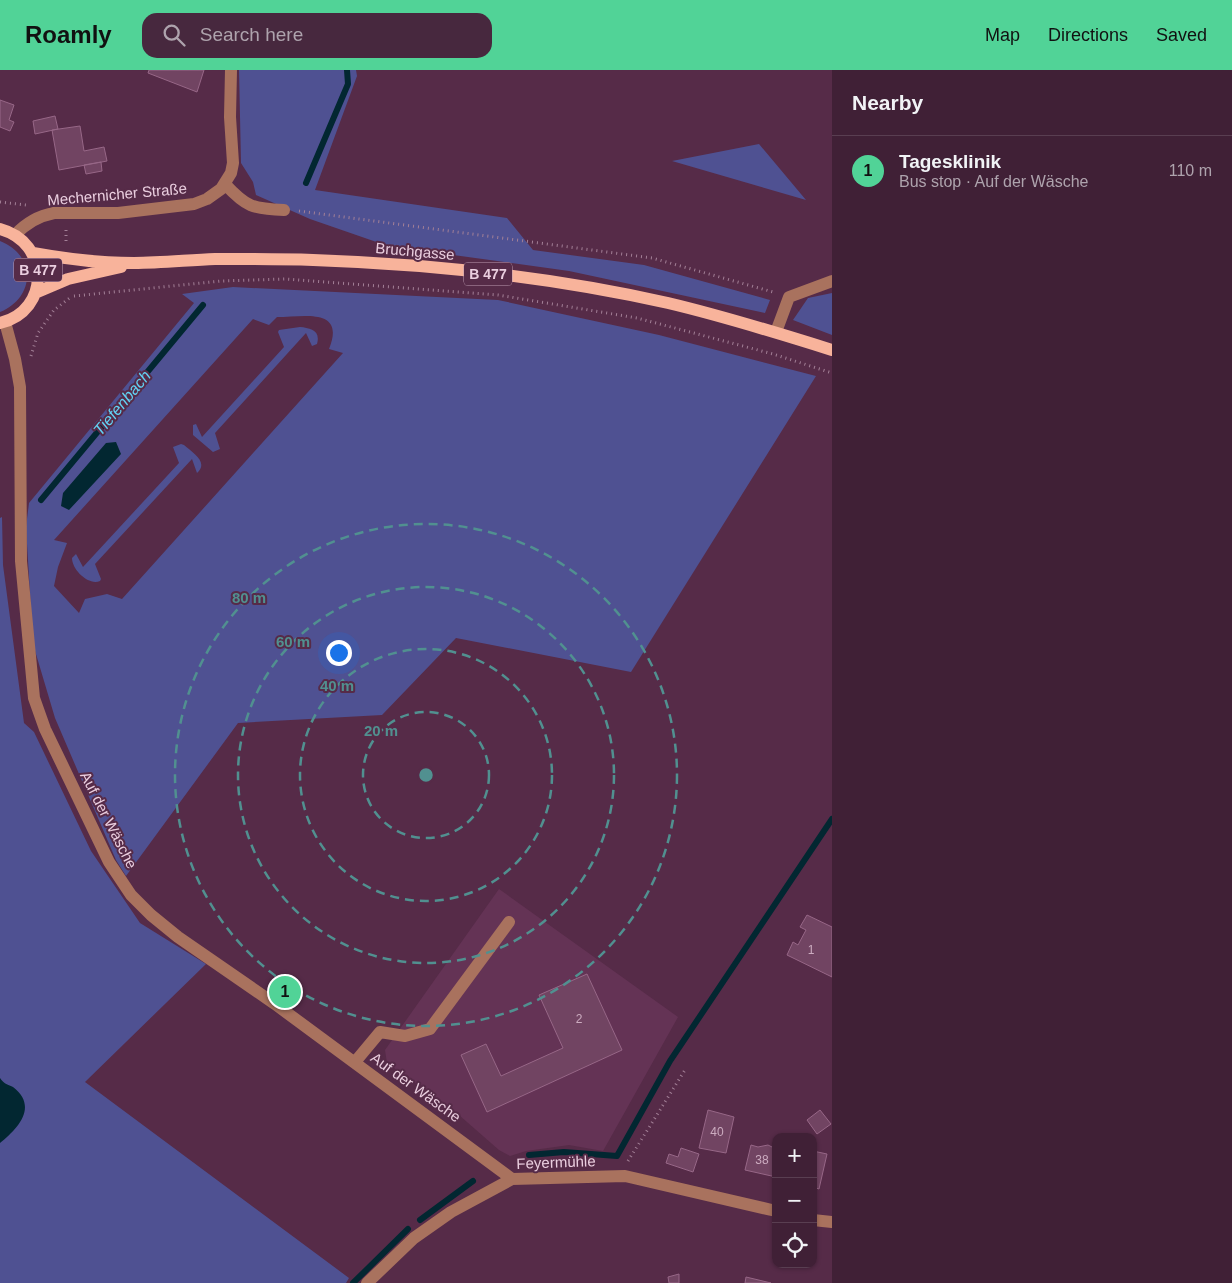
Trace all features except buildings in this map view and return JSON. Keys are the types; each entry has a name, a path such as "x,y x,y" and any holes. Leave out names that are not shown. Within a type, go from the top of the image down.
{"main road":[{"name":"B 477","path":"0,229 15,235 26,244 33,253 37,264 38,276 35,293 26,309 2,322"},
{"name":"Bruchgasse","path":"33,253 81,261 135,263 265,259 359,262 459,270 550,282 666,303 776,332 832,350"},
{"name":"Bruchgasse","path":"35,293 68,279 135,263"}],"street":[{"path":"231,70 230,117 233,163 231,173 225,184 247,205 259,209 284,210"},
{"name":"Mechernicher Straße","path":"15,235 28,223 54,213 118,213 194,204 214,194 225,184"},
{"path":"776,332 789,298 832,281"},
{"name":"Auf der Wäsche","path":"2,322 15,359 20,386 21,560 34,698 45,729 109,862 131,895 151,915 178,937 275,1004 512,1178"},
{"path":"355,1062 380,1032 405,1036 430,1029 509,922"},
{"name":"Feyermühle","path":"367,1283 379,1270 422,1233 451,1212 512,1178 625,1176 772,1210"},
{"path":"817,1220 832,1222"}],"path":[{"path":"0,202 28,205"},
{"path":"284,210 366,219 652,258 789,298"},
{"path":"66,212 67,258"},
{"path":"68,279 71,297"},
{"path":"15,359 32,356 38,333 54,310 71,297 221,280 285,279 498,295 637,318 773,354 832,373"},
{"path":"625,1176 628,1161 685,1070"}],"shaded area":[{"path":"239,70 356,70 357,76 315,190 507,218 533,250 644,265 770,300 765,313 569,271 388,246 310,219 256,195 253,182 241,163"},
{"path":"759,144 806,200 672,161"},
{"path":"0,241 12,247 20,256 27,276 25,287 20,297 12,305 0,312"},
{"path":"233,287 498,300 659,335 816,376 631,672 456,638 382,715 238,723 126,876 116,860 55,718 33,644 26,527 29,503 194,303 182,294","holes":["309,316 327,320 332,326 333,336 329,349 343,353 122,599 107,594 85,599 79,613 54,586 58,567 67,543 54,540 253,319 269,325 277,317"]},
{"path":"832,293 832,335 793,320 808,298"},
{"path":"300,327 311,329 316,333 317,344 312,346 306,333 215,433 220,449 213,452 193,435 193,425 196,424 202,437 284,347 278,332 279,330"},
{"path":"181,444 201,461 200,469 197,473 192,459 95,564 101,579 100,581 96,582 86,579 78,572 72,558 76,554 83,567 179,463 173,447"},
{"path":"2,517 3,565 24,723 34,732 91,851 140,923 206,964 85,1082 349,1278 346,1283 0,1283 0,518"},
{"path":"499,889 678,1017 603,1151 569,1145 526,1151 510,1156 499,1150 451,1108 387,1063 385,1050"}],"water":[{"path":"116,442 121,454 69,510 61,506 63,493 106,443"},
{"path":"0,1078 21,1095 25,1110 23,1117 13,1131 0,1143"}],"waterway":[{"name":"Tiefenbach","path":"306,183 348,84 347,70"},
{"name":"Tiefenbach","path":"41,500 203,305"},
{"path":"529,1155 564,1152 617,1156 670,1061 832,819"},
{"path":"420,1220 473,1181"},
{"path":"353,1283 408,1229"}],"place":[{"name":"Tagesklinik","path":"285,992"}]}
